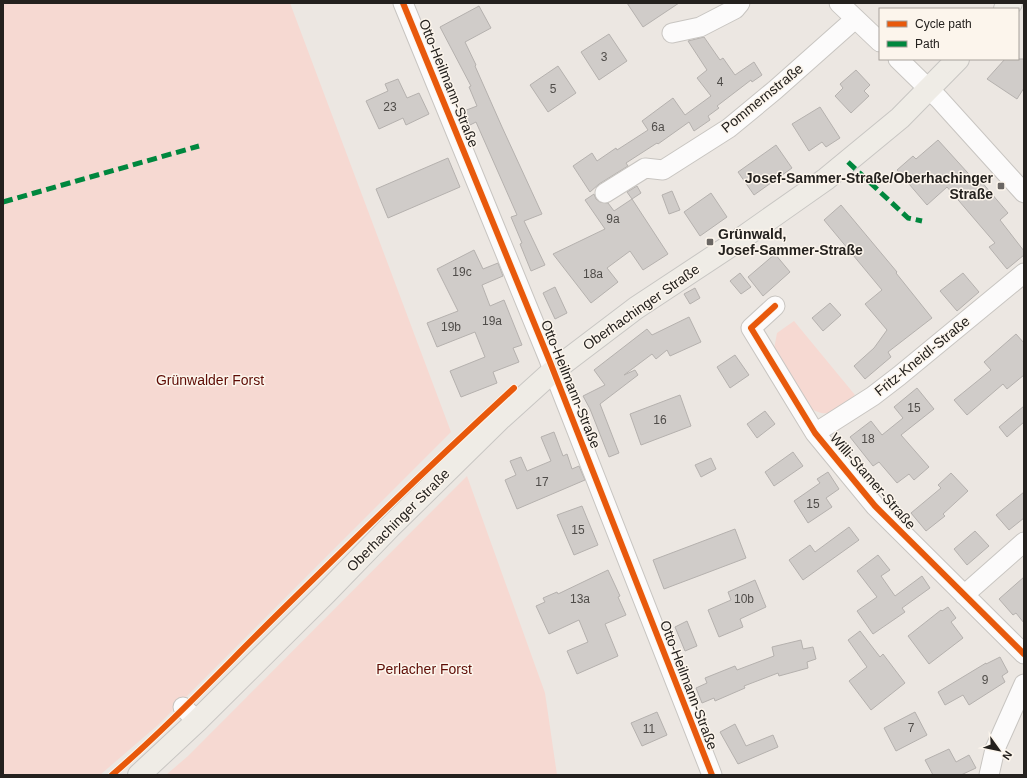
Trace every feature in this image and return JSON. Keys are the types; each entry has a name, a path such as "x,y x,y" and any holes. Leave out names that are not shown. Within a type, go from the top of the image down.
{"main road":[{"name":"Oberhachinger Straße","path":"139,775 190,714 326,593 396,521 495,424 553,371 636,308 742,238 826,179 900,118 957,60"}],"street":[{"name":"Otto-Heilmann-Straße","path":"403,3 553,371 712,775"},
{"path":"672,33 700,27 735,9 740,3"},
{"path":"839,3 879,41"},
{"name":"Pommernstraße","path":"605,193 645,168 663,170 729,128 781,85 855,19"},
{"path":"899,60 930,89 1024,193"},
{"name":"Fritz-Kneidl-Straße","path":"815,433 873,396 1024,273"},
{"name":"Willi-Stamer-Straße","path":"775,306 751,328 815,433 875,506 1024,654"},
{"path":"964,595 1024,542"},
{"path":"989,775 995,749 1024,684"}],"green space":[{"name":"Grünwalder Forst","path":"3,3 290,3 451,432 158,725 100,775 3,775"},
{"path":"794,321 855,395 834,412 822,413 809,407 774,349 777,333"},
{"name":"Perlacher Forst","path":"467,476 545,693 557,775 166,775 188,756"}],"building":[{"path":"627,3 679,3 643,27"},
{"path":"479,6 491,28 465,42 542,214 524,221 545,265 531,271 520,244 522,243 511,217 517,215 476,122 470,125 464,111 477,106 469,87 471,86 440,27"},
{"path":"609,34 627,61 599,80 581,52"},
{"path":"704,37 720,60 723,58 735,75 754,62 762,75 752,82 751,80 717,106 719,108 708,116 710,120 694,131 689,122 658,144 657,143 626,163 628,166 599,184 590,192 573,166 592,153 597,161 616,148 617,150 648,130 642,121 673,98 685,115 711,96 697,78 707,70 688,41"},
{"path":"1024,59 1024,88 1017,99 987,79 1004,60"},
{"path":"558,66 576,93 548,112 530,85"},
{"path":"856,70 870,85 864,91 869,96 851,113 835,96 843,88 840,84"},
{"path":"398,79 407,98 419,93 429,114 406,125 403,118 379,129 366,101 388,91 385,84"},
{"path":"820,107 840,138 826,147 822,142 809,151 792,124"},
{"path":"938,140 977,183 980,180 1008,213 1000,220 1024,251 1024,255 1007,269 989,247 995,243 947,187 927,205 897,170 913,156 916,159"},
{"path":"776,145 792,168 754,195 738,172"},
{"path":"448,158 460,187 388,218 376,189"},
{"path":"637,186 641,193 632,199 627,192"},
{"path":"672,191 680,210 669,214 662,195"},
{"path":"711,193 727,217 700,236 684,212"},
{"path":"594,194 596,199 600,202 608,203 614,211 632,199 668,254 643,270 630,251 607,268 618,282 591,303 553,254 605,229 585,200"},
{"path":"841,205 897,272 896,273 932,318 888,352 891,357 865,379 854,366 874,348 887,330 865,304 882,290 824,220"},
{"path":"474,250 483,269 498,263 503,276 482,285 490,306 504,300 522,345 513,348 519,362 493,372 497,383 461,397 450,371 485,357 475,332 437,347 427,323 458,311 437,269"},
{"path":"775,254 790,272 763,296 748,277"},
{"path":"740,273 751,287 741,294 730,281"},
{"path":"963,273 979,292 957,311 940,291"},
{"path":"555,287 567,313 555,319 543,293"},
{"path":"695,288 700,298 690,304 684,294"},
{"path":"830,303 841,315 823,331 812,318"},
{"path":"689,317 701,342 670,356 667,350 656,359 652,354 624,375 635,370 638,375 600,404 619,453 609,457 590,409 583,396 605,385 594,370 647,329 652,335"},
{"path":"1016,334 1024,343 1024,375 1007,389 1003,384 967,415 954,400 991,370 984,362"},
{"path":"735,355 749,375 730,388 717,367"},
{"path":"917,388 934,409 901,435 929,467 914,480 909,474 897,483 879,462 873,466 850,437 871,421 882,435 903,418 894,407"},
{"path":"680,395 691,426 641,445 630,414"},
{"path":"1024,406 1024,422 1007,437 999,427"},
{"path":"765,411 775,424 757,438 747,424"},
{"path":"554,432 563,456 567,454 572,469 579,466 585,480 517,509 505,480 516,475 510,461 521,457 527,471 551,461 541,437"},
{"path":"793,452 803,466 774,486 765,472"},
{"path":"711,458 716,469 701,477 695,465"},
{"path":"828,472 839,489 826,498 832,507 808,523 794,501 820,483 817,479"},
{"path":"951,473 968,491 943,514 945,516 926,531 911,513 941,488 938,485"},
{"path":"1024,492 1024,518 1009,530 996,515"},
{"path":"582,506 598,545 574,555 557,515"},
{"path":"849,527 859,540 803,580 789,560 810,545 815,552"},
{"path":"735,529 746,558 664,589 653,560"},
{"path":"975,531 989,546 967,565 954,549"},
{"path":"878,555 890,570 881,576 895,596 922,576 930,588 902,608 905,612 873,634 857,611 877,597 857,571"},
{"path":"608,570 620,596 618,597 626,615 605,624 618,656 577,674 567,651 588,642 579,620 549,634 536,606 545,602 543,598 557,592 558,594"},
{"path":"1024,577 1024,623 1016,613 1013,615 999,599"},
{"path":"755,580 766,607 740,619 743,627 719,637 708,610 731,600 728,592"},
{"path":"948,607 956,618 951,622 963,638 929,664 908,636 941,610 942,611"},
{"path":"687,621 697,646 685,651 675,627"},
{"path":"860,631 880,657 883,654 905,683 871,710 849,681 867,667 848,640"},
{"path":"801,640 803,649 813,647 816,659 807,662 808,668 779,676 778,673 744,686 745,688 715,701 714,698 702,703 696,688 707,683 705,678 735,666 737,670 774,656 772,647"},
{"path":"1000,657 1008,672 1002,676 1005,682 969,705 963,695 945,705 938,692 986,663"},
{"path":"657,712 667,735 642,746 631,723"},
{"path":"915,712 927,735 896,751 884,728"},
{"path":"735,724 746,746 773,735 778,747 738,764 720,732"},
{"path":"949,749 956,762 969,755 976,768 961,775 933,775 925,760"}],"marked path":[{"path":"3,202 199,146"},
{"path":"848,162 908,218 922,221"}],"cycle path":[{"path":"403,3 548,357 712,775"},
{"path":"775,306 751,328 815,433 875,506 1024,654"},
{"path":"112,775 177,715 367,527 514,388"}],"place":[{"name":"Josef-Sammer-Straße/Oberhachinger Straße","path":"1001,186"},
{"name":"Grünwald, Josef-Sammer-Straße","path":"710,242"}]}
